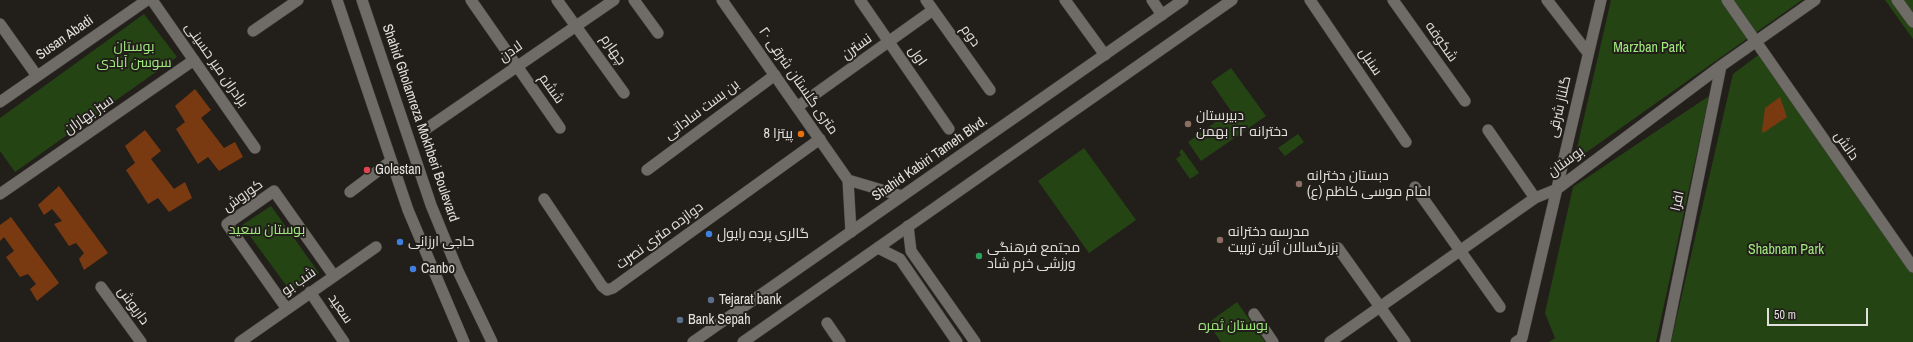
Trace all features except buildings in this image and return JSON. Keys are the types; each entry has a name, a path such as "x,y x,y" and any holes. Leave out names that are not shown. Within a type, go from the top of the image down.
{"street":[{"name":"Susan Abadi","path":"0,102 147,0"},
{"name":"برادران میر حسینی","path":"152,0 256,148"},
{"path":"337,0 411,217 464,342"},
{"name":"Shahid Gholamreza Mokhberi Boulevard","path":"362,0 432,206 458,272 492,342"},
{"name":"ششم","path":"471,0 560,128"},
{"name":"چهارم","path":"557,0 577,25 624,93"},
{"name":"لادن","path":"426,129 614,0"},
{"path":"634,0 658,33"},
{"name":"۲۰ متری گلستان شرقی","path":"722,0 848,180"},
{"name":"اول","path":"860,0 949,128"},
{"name":"دوم","path":"926,0 990,90"},
{"path":"1065,0 1105,55"},
{"path":"1152,0 1162,15"},
{"name":"Shahid Kabiri Tameh Blvd.","path":"693,342 1184,0"},
{"path":"743,342 1232,0"},
{"name":"سنبل","path":"1310,0 1406,142"},
{"name":"شکوفه","path":"1393,0 1465,101"},
{"path":"1547,0 1588,53"},
{"name":"گلناز شرقی","path":"1519,340 1557,189 1601,0"},
{"name":"دانش","path":"1727,0 1913,267"},
{"name":"بوستان","path":"1330,342 1535,198 1557,189 1722,66 1815,0"},
{"path":"1897,0 1913,22"},
{"path":"253,31 291,2"},
{"name":"نسترن","path":"797,107 933,10"},
{"path":"0,24 37,76"},
{"name":"سبز بهاران","path":"0,194 194,60"},
{"name":"افرا","path":"1665,342 1722,66"},
{"name":"بن بست ساداتی","path":"648,170 775,75"},
{"path":"1488,130 1535,198"},
{"name":"دوازده متری نصرت","path":"544,199 602,286 607,290 614,288 820,139"},
{"path":"350,192 391,161"},
{"path":"851,232 848,180 902,196"},
{"path":"1416,187 1500,307"},
{"name":"کوروش","path":"287,308 228,224 268,195 274,191 334,276"},
{"path":"908,226 911,251 975,342"},
{"name":"شب بو","path":"240,342 376,247"},
{"path":"878,248 900,259 957,342"},
{"path":"1338,248 1405,342"},
{"name":"داریوش","path":"101,287 141,342"},
{"name":"سعید","path":"310,292 344,342"},
{"path":"1254,314 1273,342"},
{"path":"827,323 840,342"}],"green space":[{"name":"Marzban Park","path":"1611,0 1802,0 1574,161"},
{"path":"1885,0 1913,0 1913,39"},
{"name":"بوستان سوسن آبادی","path":"144,14 177,57 15,172 0,151 0,118"},
{"name":"Shabnam Park","path":"1761,53 1913,273 1913,342 1671,342 1733,74"},
{"path":"1231,68 1266,116 1201,161 1188,142 1231,111 1211,82"},
{"path":"1709,96 1656,342 1549,342 1555,338 1545,313 1573,187"},
{"path":"1298,134 1304,142 1285,156 1278,148"},
{"path":"1084,148 1136,220 1089,253 1038,181"},
{"path":"1182,149 1199,173 1190,179 1176,159 1181,155 1179,152"},
{"name":"بوستان سعید","path":"271,206 319,273 291,292 242,225"},
{"name":"بوستان ثمره","path":"1237,302 1265,342 1221,342 1208,323"}],"place":[{"name":"دبیرستان دخترانه ۲۲ بهمن","path":"1188,124"},
{"name":"پیتزا 8","path":"801,134"},
{"name":"Golestan","path":"367,170"},
{"name":"دبستان دخترانه امام موسی کاظم (ع)","path":"1299,184"},
{"name":"گالری پرده رایول","path":"709,234"},
{"name":"مدرسه دخترانه بزرگسالان آئین تربیت","path":"1220,240"},
{"name":"حاجی ارزانی","path":"400,242"},
{"name":"مجتمع فرهنگی ورزشی خرم شاد","path":"979,256"},
{"name":"Canbo","path":"413,269"},
{"name":"Tejarat bank","path":"711,300"},
{"name":"Bank Sepah","path":"680,320"}]}
